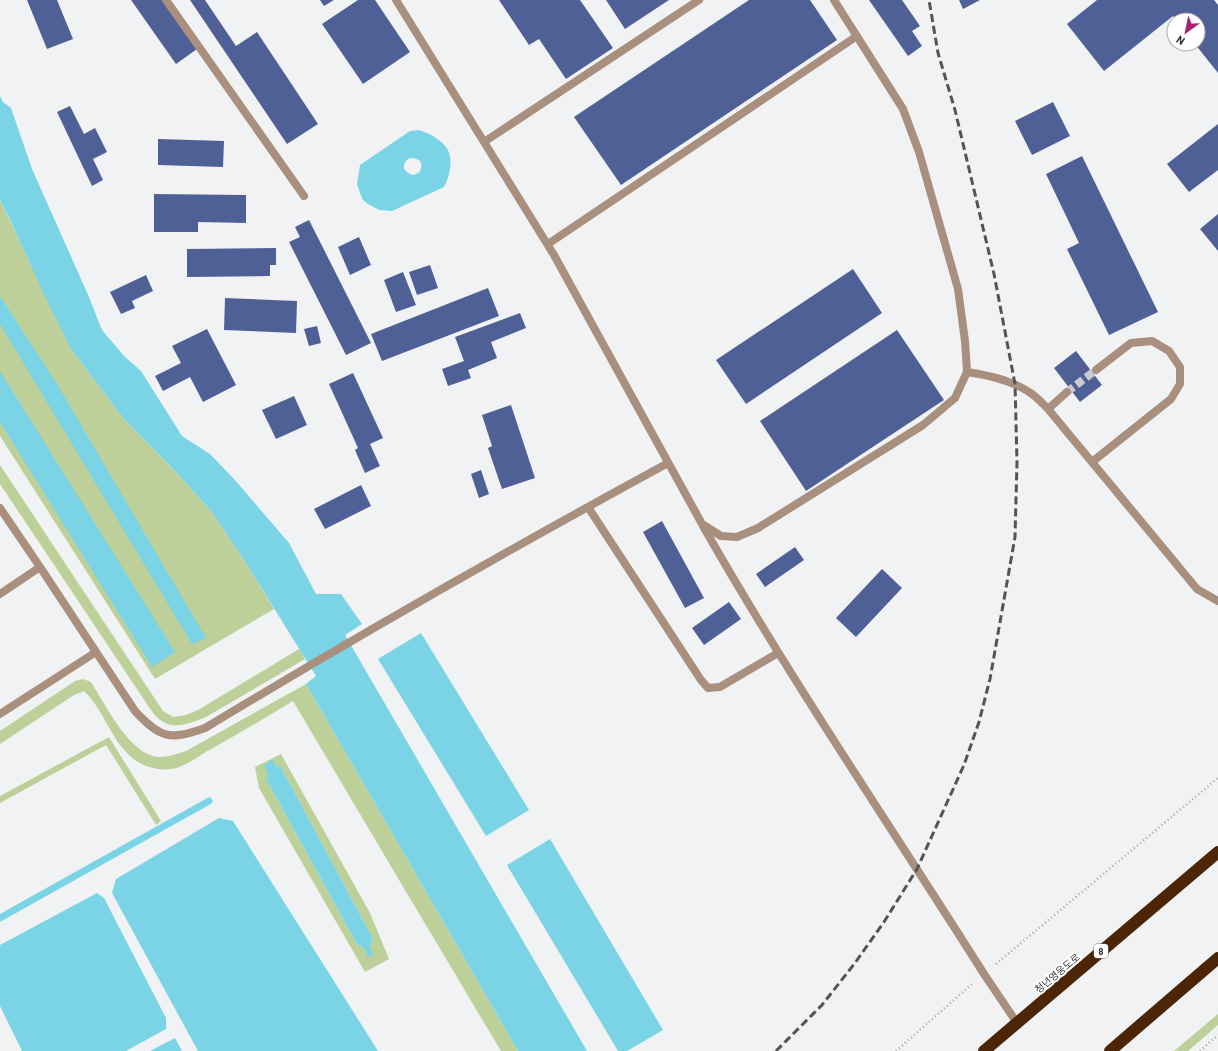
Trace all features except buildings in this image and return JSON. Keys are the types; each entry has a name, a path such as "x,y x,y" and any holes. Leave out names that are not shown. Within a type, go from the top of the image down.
{"highway":[{"name":"청년영웅도로","path":"984,1051 1218,852"},
{"path":"1110,1051 1218,958"}],"street":[{"path":"166,0 304,196"},
{"path":"396,0 548,244 744,599 984,974 1017,1023"},
{"path":"484,142 700,0"},
{"path":"702,524 721,536 737,537 758,528 923,425 955,398 967,372 965,341 958,289 919,152 903,109 834,0"},
{"path":"548,244 857,36"},
{"path":"1092,462 1171,399 1180,384 1180,367 1169,351 1152,341 1131,343 1096,370"},
{"path":"967,372 988,375 1015,384 1030,392 1048,409 1197,589 1218,601"},
{"path":"1048,409 1067,392"},
{"path":"0,508 135,711 147,724 161,734 176,736 190,734 205,728 354,640 668,463"},
{"path":"588,507 701,680 708,688 720,687 778,653"},
{"path":"0,594 40,567"},
{"path":"0,714 96,652"}],"path":[{"path":"896,1051 984,974 1218,778"},
{"path":"1200,1051 1218,1035"}],"green space":[{"path":"0,200 71,349 124,419 174,470 212,512 274,609 155,679 0,436"},
{"path":"0,465 163,711 173,717 186,715 198,710 299,649 305,659 206,717 182,725 170,725 164,723 149,707 0,484"},
{"path":"83,679 91,682 118,725 134,745 143,752 157,757 170,756 186,751 306,684 518,1051 501,1051 293,701 188,763 171,769 149,767 133,759 122,748 91,698 84,691 74,695 0,744 0,731 75,681"},
{"path":"109,737 161,821 156,825 106,745 0,803 0,796"},
{"path":"281,754 370,913 389,959 365,972 259,788 255,767","holes":["275,765 281,767 373,939 370,946 369,957 365,949 357,944 266,779"]},
{"path":"1218,1014 1218,1025 1188,1051 1174,1051"}],"water":[{"path":"0,96 3,102 11,108 32,169 89,297 102,330 124,356 141,371 182,436 210,454 234,479 289,543 316,594 341,594 362,624 345,635 587,1051 518,1051 306,684 316,676 244,560 212,512 174,470 124,419 71,349 0,200"},
{"path":"419,130 426,133 437,138 446,147 450,156 450,167 446,183 444,187 392,211 379,210 363,200 360,193 357,184 360,165 410,131","holes":["414,158 419,160 421,167 419,173 413,175 405,170 404,165 407,160"]},
{"path":"0,296 57,384 206,638 192,644 0,324"},
{"path":"0,371 175,652 152,667 0,422"},
{"path":"421,633 529,810 486,836 378,659"},
{"path":"273,759 275,765 281,767 373,939 370,946 373,954 368,958 365,949 357,944 266,779 268,774 264,765"},
{"path":"219,818 233,821 378,1051 198,1051 112,893 116,879"},
{"path":"550,839 663,1030 627,1051 618,1051 507,865"},
{"path":"97,893 104,898 166,1018 166,1029 126,1051 22,1051 0,1006 0,945"},
{"path":"175,1038 182,1051 150,1051"}],"waterway":[{"path":"0,918 209,801"}],"tunnel":[{"path":"1067,392 1096,370"}],"railway":[{"path":"776,1051 822,1005 855,963 884,922 917,869 964,765 979,722 990,679 1015,537 1017,462 1015,384 994,274 955,110 938,53 929,0"}]}
